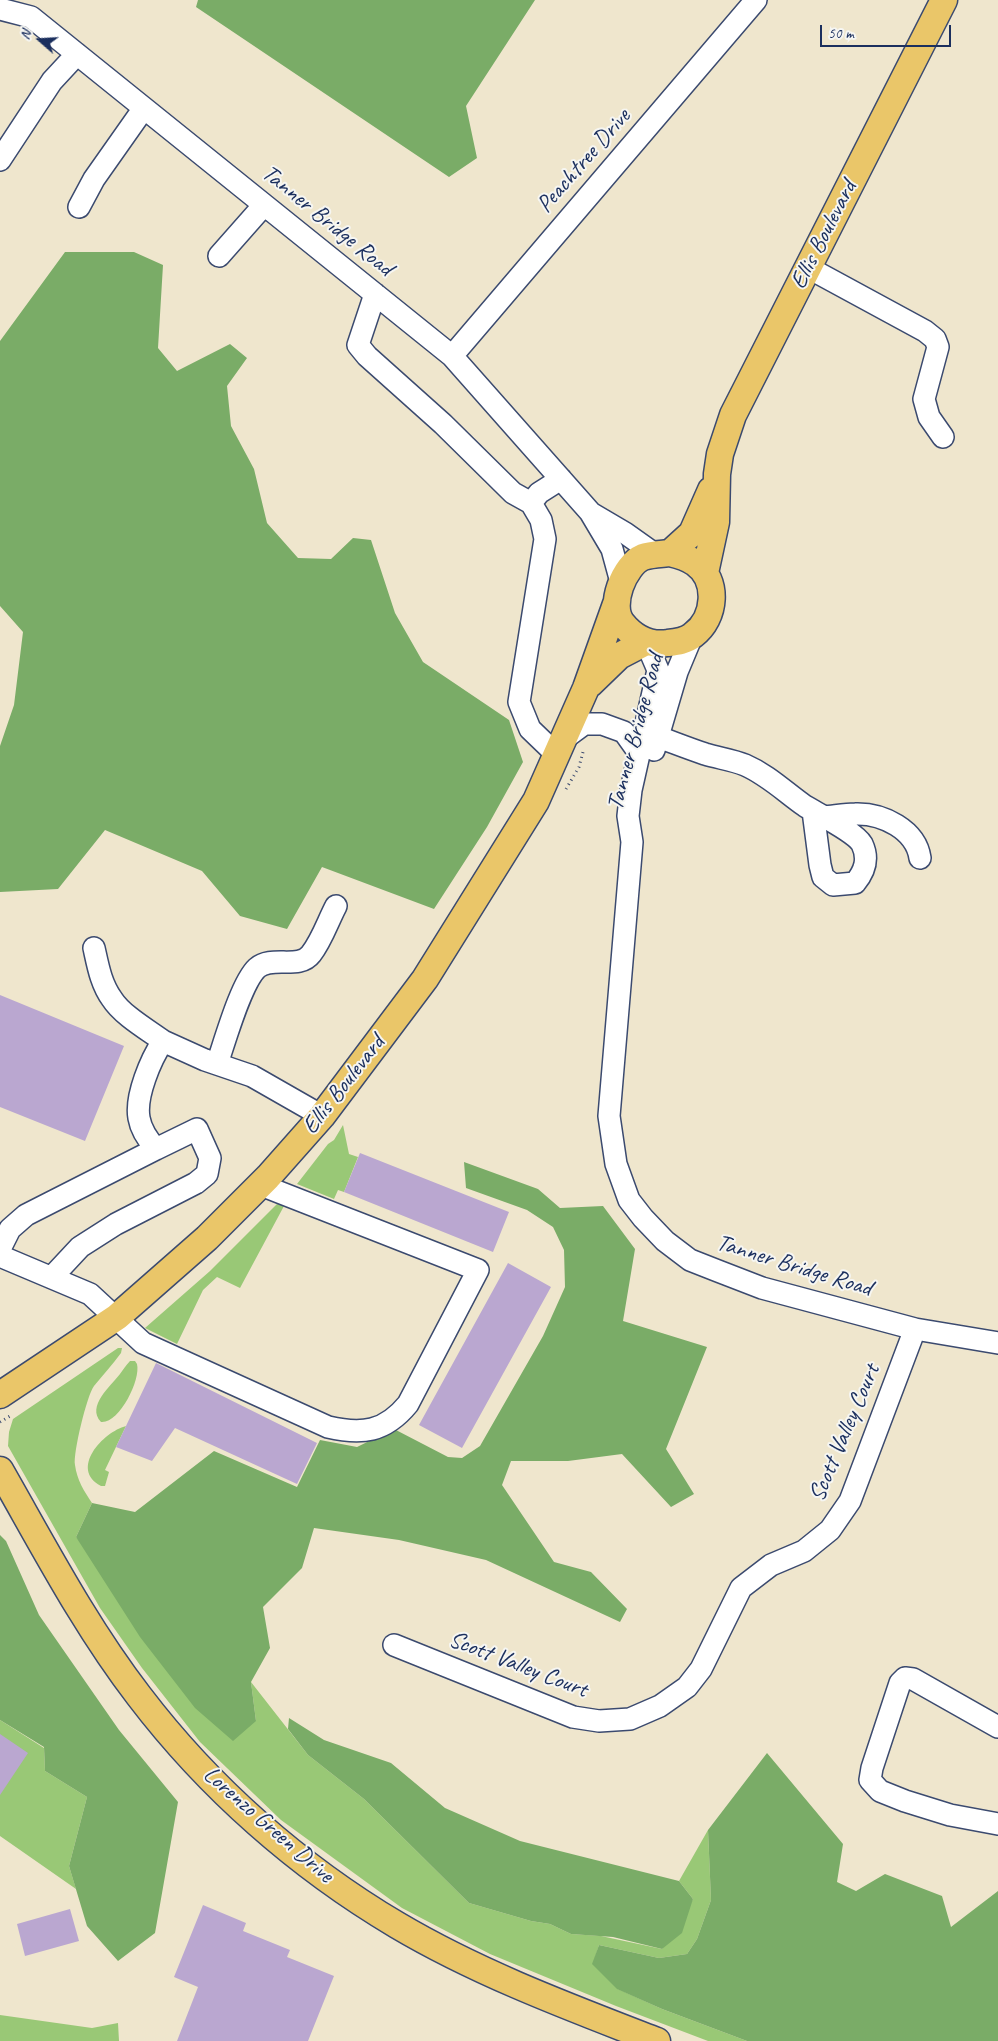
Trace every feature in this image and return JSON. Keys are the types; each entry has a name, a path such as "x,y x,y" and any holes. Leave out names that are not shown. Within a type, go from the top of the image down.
{"main road":[{"name":"Ellis Boulevard","path":"705,574 716,522 717,474 720,454 733,415 944,0"},
{"name":"Ellis Boulevard","path":"663,554 692,534 717,474"},
{"path":"663,554 684,556 696,563 705,574 711,586 710,614 702,627 692,636 676,642 658,645 646,642 630,632 620,620 619,593 632,566 643,557 663,554"},
{"name":"Ellis Boulevard","path":"8,1403 117,1318 207,1238 261,1185 322,1116 426,979 536,801 586,688 619,593"},
{"name":"Ellis Boulevard","path":"586,688 619,656 646,642"},
{"name":"Lorenzo Green Drive","path":"0,1470 82,1611 139,1696 172,1737 208,1776 274,1837 319,1873 366,1906 434,1945 504,1979 656,2041"},
{"path":"0,1484 9,1491 24,1511"}],"street":[{"name":"Peachtree Drive","path":"452,356 756,0"},
{"name":"Tanner Bridge Road","path":"0,9 30,17 452,356 590,512 612,549 619,593"},
{"path":"0,160 52,82 77,54"},
{"path":"79,207 94,179 144,108"},
{"path":"219,256 264,204"},
{"path":"807,267 925,331 935,339 938,347 924,399 929,417 943,437"},
{"path":"375,294 358,345 367,356 443,424 513,493 531,503 540,520 545,539 519,702 530,729 561,746 584,724 602,724 624,732 639,753"},
{"path":"531,503 539,493 560,479"},
{"name":"Tanner Bridge Road","path":"590,512 663,554"},
{"name":"Tanner Bridge Road","path":"692,636 650,734 639,753 630,790 628,816 632,842 609,1116 616,1164 630,1200 643,1218 665,1241 690,1260 762,1288 915,1329 998,1343"},
{"name":"Tanner Bridge Road","path":"632,842 640,823 658,670 646,642"},
{"path":"650,734 706,754 745,765 777,783 819,814 857,813 889,821 913,838 919,849 920,858"},
{"path":"217,1064 243,991 257,968 267,963 300,961 311,955 336,906"},
{"path":"94,948 102,982 112,1001 164,1041 217,1064 252,1076 322,1116"},
{"path":"156,1149 145,1136 139,1118 139,1099 155,1053 164,1041"},
{"path":"0,1250 10,1230 26,1215 197,1129 210,1158 207,1174 196,1184 116,1224 80,1247 52,1277"},
{"path":"0,1256 90,1294 143,1343 328,1427 349,1432 368,1431 384,1426 397,1417 408,1404 478,1270 261,1185"},
{"name":"Scott Valley Court","path":"394,1645 573,1717 599,1721 630,1719 660,1706 687,1687 702,1669 741,1588 772,1565 804,1551 830,1530 850,1501 915,1329"},
{"path":"998,1727 913,1679 905,1678 900,1683 872,1768 870,1780 880,1791 905,1801 950,1814 998,1824"}],"path":[{"path":"0,1422 8,1403"}],"green space":[{"path":"198,0 535,0 466,106 477,158 449,177 196,7"},
{"path":"65,252 134,252 163,265 158,348 177,371 230,344 247,358 227,386 231,426 254,469 267,523 298,558 331,559 353,538 371,540 395,613 423,662 509,720 523,762 487,827 434,909 322,867 287,929 240,916 202,871 105,830 58,889 0,892 0,746 14,705 23,632 0,606 0,341"},
{"path":"343,1125 349,1154 358,1157 344,1192 338,1190 334,1199 297,1184 328,1144 334,1140"},
{"path":"464,1162 538,1189 560,1208 603,1206 635,1249 623,1321 707,1347 666,1449 694,1494 671,1507 622,1454 568,1461 511,1461 502,1485 554,1562 591,1572 627,1609 620,1622 486,1560 399,1540 314,1528 302,1568 263,1607 270,1648 251,1682 256,1721 233,1741 195,1708 140,1637 76,1537 92,1503 135,1512 214,1451 297,1487 320,1440 357,1447 394,1429 448,1457 462,1458 480,1446 543,1336 565,1287 564,1250 553,1227 527,1210 466,1188"},
{"path":"277,1204 284,1206 240,1288 217,1277 203,1290 177,1344 145,1328 210,1271"},
{"path":"118,1348 122,1348 121,1353 91,1391 78,1437 75,1459 77,1476 92,1503 76,1537 256,1721 251,1682 308,1755 364,1799 469,1903 531,1921 550,1924 571,1934 601,1936 662,1949 693,1899 679,1881 708,1830 711,1900 697,1939 687,1954 659,1958 599,1945 593,1964 618,1989 662,2009 747,2041 708,2041 616,2006 490,1954 402,1908 281,1820 200,1742 142,1668 100,1608 8,1446 9,1432 13,1419"},
{"path":"130,1361 135,1361 137,1364 136,1380 132,1390 115,1416 108,1421 101,1422 97,1416 96,1409 101,1396"},
{"path":"126,1426 105,1470 109,1472 105,1486 101,1486 92,1479 88,1470 89,1461 100,1443 117,1430"},
{"path":"0,1535 6,1541 39,1615 119,1730 178,1802 155,1933 118,1961 87,1926 69,1866 87,1797 45,1771 44,1747 0,1720"},
{"path":"289,1718 324,1740 391,1763 445,1808 520,1841 679,1881 693,1899 682,1933 662,1949 613,1937 571,1934 550,1924 531,1921 469,1903 364,1799 308,1755 288,1729"},
{"path":"0,1720 44,1748 45,1771 87,1797 69,1866 76,1889 0,1836"},
{"path":"767,1753 843,1844 837,1882 856,1891 885,1874 942,1896 951,1927 998,1891 998,2041 747,2041 662,2009 617,1989 592,1964 599,1945 659,1958 687,1954 697,1939 711,1900 708,1830"},
{"path":"0,2015 92,2028 118,2023 119,2041 0,2041"}],"building":[{"path":"0,995 124,1046 85,1141 0,1107"},
{"path":"360,1153 509,1212 493,1252 344,1192"},
{"path":"508,1263 551,1287 462,1448 419,1425"},
{"path":"156,1363 317,1443 297,1484 175,1428 152,1461 116,1447"},
{"path":"0,1734 28,1753 0,1795"},
{"path":"203,1905 246,1923 243,1931 290,1950 287,1957 334,1976 308,2041 177,2041 198,1987 174,1977"},
{"path":"70,1909 79,1941 25,1956 17,1924"}]}
